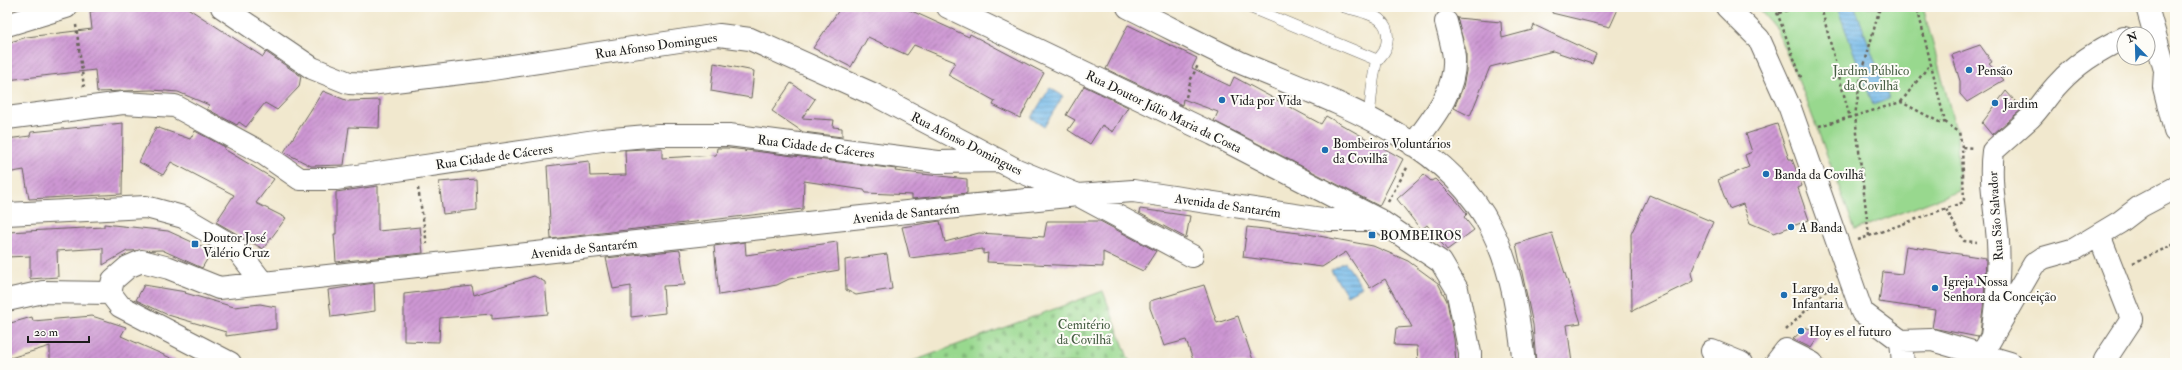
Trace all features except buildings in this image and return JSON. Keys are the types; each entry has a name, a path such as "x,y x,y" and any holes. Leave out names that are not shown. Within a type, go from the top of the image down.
{"street":[{"name":"Rua Afonso Domingues","path":"222,7 312,68 348,83 370,84 486,70 720,35 750,39 875,95 1000,161 1078,195"},
{"name":"Rua Doutor Júlio Maria da Costa","path":"948,7 1180,118 1379,220 1441,262 1457,289 1470,353 1470,363"},
{"path":"1128,7 1228,57 1369,118 1441,164 1472,198 1491,228 1505,261 1513,288 1524,363"},
{"path":"1727,7 1759,40 1790,108 1862,312 1901,341 1932,340 1997,353 2034,264 2043,258 2075,249 2099,235 2141,206 2174,191"},
{"path":"7,25 71,15"},
{"path":"2139,26 2150,15 2170,77 2164,87 2175,131"},
{"path":"1416,147 1436,114 1453,81 1454,58 1446,22"},
{"path":"1993,151 2030,118 2046,100 2058,83 2079,63 2116,42"},
{"name":"Rua Cidade de Cáceres","path":"7,118 123,103 175,106 264,154 300,179 336,179 602,140 658,135 729,135 938,162 1000,161"},
{"name":"Rua São Salvador","path":"1993,151 1990,169 1998,243 1999,283 1997,353"},
{"name":"Avenida de Santarém","path":"110,293 113,280 128,267 142,261 169,268 219,288 262,282 1078,195 1133,191 1328,220 1379,220"},
{"path":"1078,195 1192,256"},
{"path":"7,214 146,207 183,217 236,248 262,282"},
{"path":"2099,235 2132,319 2104,360 2106,363"},
{"path":"7,300 44,292 110,293 120,306 230,363"},
{"path":"1901,341 1903,363"},
{"path":"1712,351 1741,363"},
{"path":"1781,357 1812,363"}],"lane":[{"path":"1249,7 1377,60"},
{"path":"1344,7 1370,13 1381,19 1387,30 1384,51 1377,60 1369,118"}],"path":[{"path":"1775,7 1779,13 1803,81"},
{"path":"1779,13 1796,7"},
{"path":"1821,7 1850,118"},
{"path":"1880,7 1860,81 1855,116 1869,236 1964,202 1962,147 1959,132 1945,122 1941,123 1901,102"},
{"path":"1917,7 1945,122"},
{"path":"71,15 87,108"},
{"path":"1180,118 1191,79 1200,60"},
{"path":"1816,118 1819,126 1901,102 1931,63"},
{"path":"1379,220 1416,147"},
{"path":"1962,147 1993,151"},
{"path":"415,167 430,264"},
{"path":"1946,209 1964,241 1998,243"},
{"path":"2114,272 2175,244"},
{"path":"1781,357 1786,329 1848,271"}],"green space":[{"name":"Jardim Público da Covilhã","path":"1757,7 1923,7 1957,134 1959,191 1855,230 1804,94 1776,29"},
{"name":"Cemitério da Covilhã","path":"1103,291 1130,363 908,363"}],"water":[{"path":"1837,7 1855,7 1889,99 1873,105"},
{"path":"1050,88 1063,96 1044,127 1031,118"},
{"path":"1345,262 1362,287 1347,295 1331,270"}],"place":[{"name":"Pensão","path":"1969,70"},
{"name":"Vida por Vida","path":"1222,100"},
{"name":"Jardim","path":"1995,103"},
{"name":"Bombeiros Voluntários da Covilhã","path":"1325,150"},
{"name":"Banda da Covilhã","path":"1766,174"},
{"name":"A Banda","path":"1791,227"},
{"name":"BOMBEIROS","path":"1372,235"},
{"name":"Doutor José Valério Cruz","path":"195,244"},
{"name":"Igreja Nossa Senhora da Conceição","path":"1935,288"},
{"name":"Largo da Infantaria","path":"1784,295"},
{"name":"Hoy es el futuro","path":"1801,331"}]}
